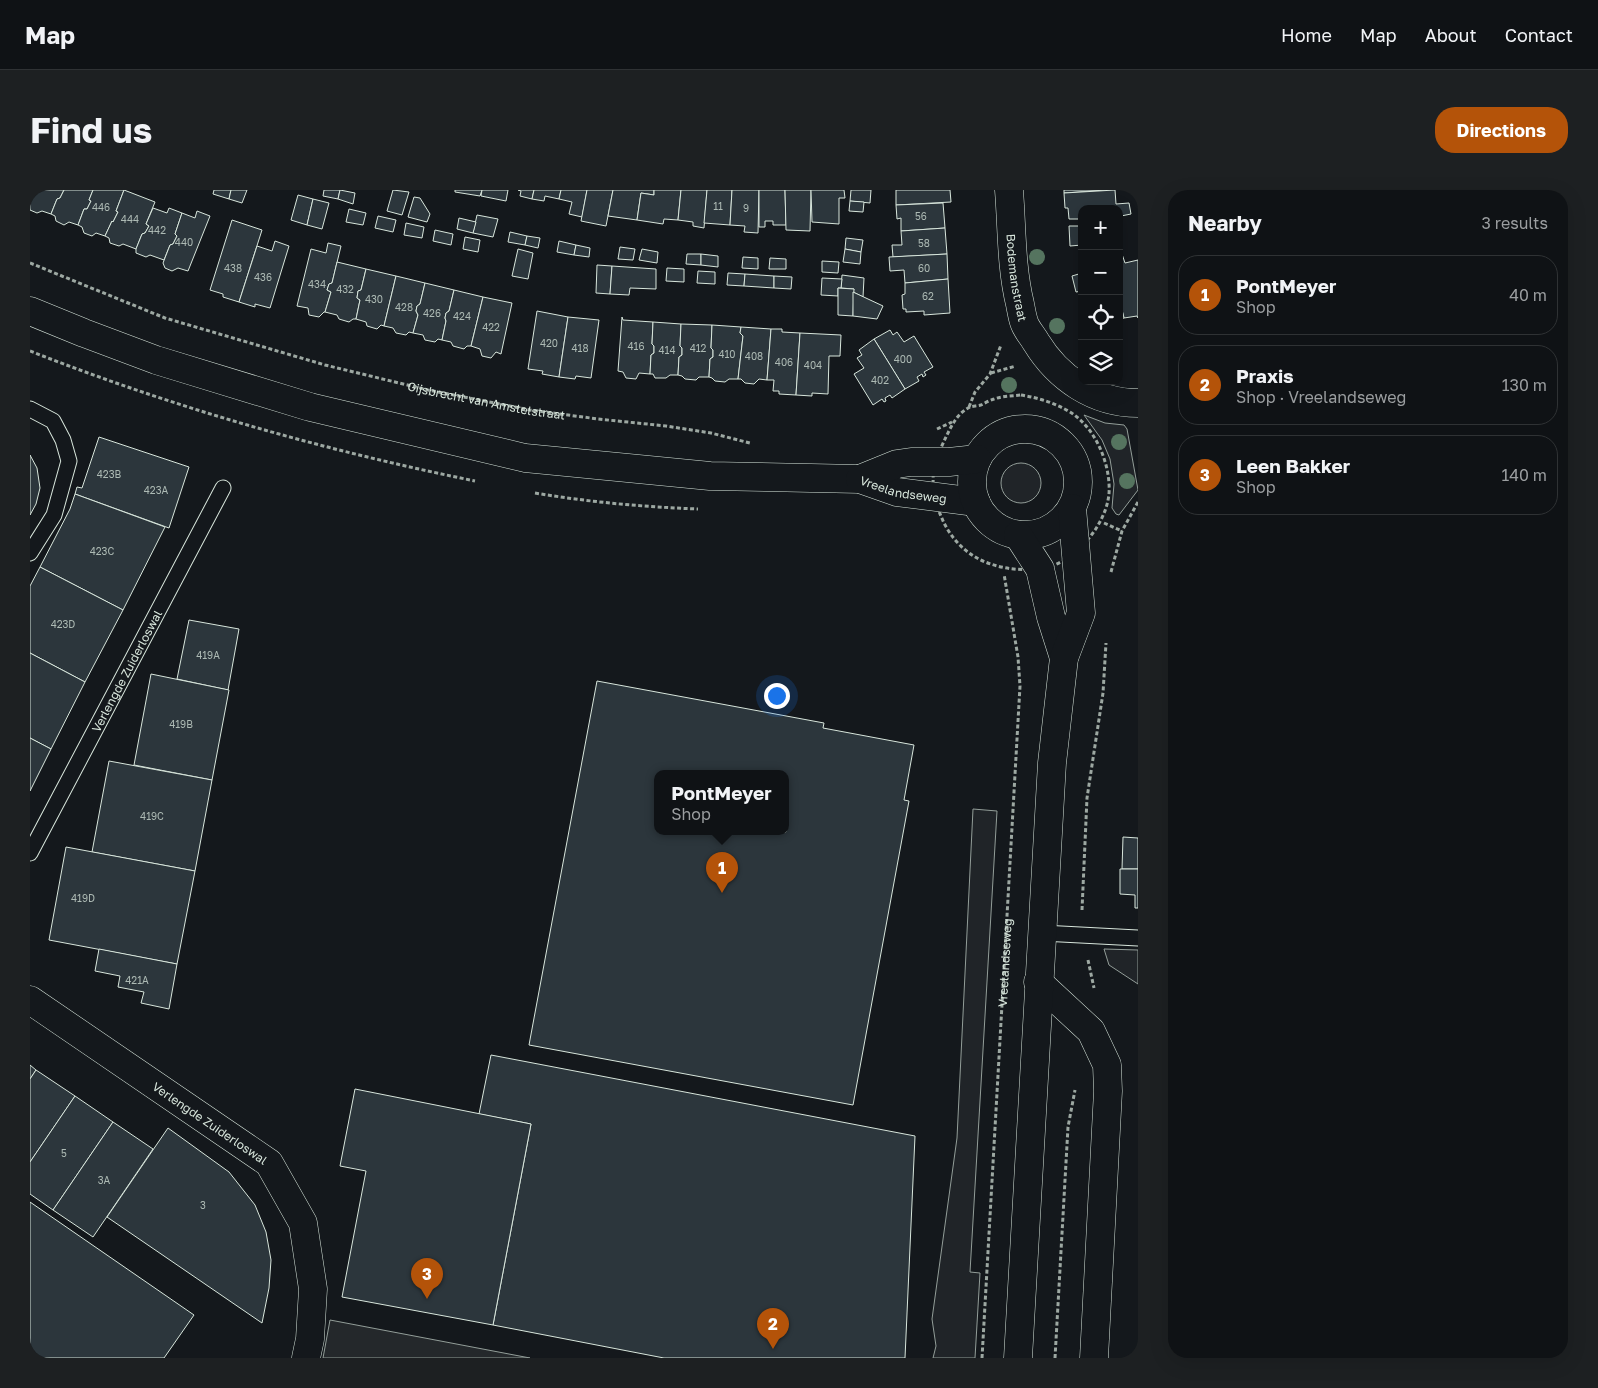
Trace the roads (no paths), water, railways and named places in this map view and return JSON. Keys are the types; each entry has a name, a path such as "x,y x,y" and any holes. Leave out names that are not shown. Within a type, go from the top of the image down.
{"main road":[{"name":"Bodemanstraat","path":"1009,190 1016,286 1024,322 1046,358 1058,372 1084,390 1099,397 1117,402 1138,403"},
{"path":"30,311 156,360 310,407 525,458 710,476 860,479"},
{"path":"1025,429 1043,432 1058,440 1074,463 1077,472 1078,490 1072,508 1062,520 1049,529 1034,534 1018,534 1005,531 993,524 983,514 976,502 972,488 972,473 977,459 986,446 1006,432 1025,429"},
{"name":"Vreelandseweg","path":"860,479 897,464 977,459"},
{"name":"Vreelandseweg","path":"860,479 897,492 976,502"},
{"path":"1018,1358 1052,763 1064,658 1081,613 1072,508"},
{"path":"1018,534 1040,569 1051,617 1064,658"},
{"path":"1038,982 1091,1031 1107,1065 1108,1091 1094,1358"},
{"name":"Verlengde Zuiderloswal","path":"30,1000 269,1163 303,1223 313,1289 310,1339 306,1358"}],"lane":[{"path":"30,410 53,421 63,440 70,461 54,516 30,553"},
{"name":"Verlengde Zuiderloswal","path":"30,853 223,488"},
{"path":"1042,933 1138,938"}],"place":[{"name":"PontMeyer","path":"722,893"},
{"name":"Leen Bakker","path":"427,1299"},
{"name":"Praxis","path":"773,1349"}]}
